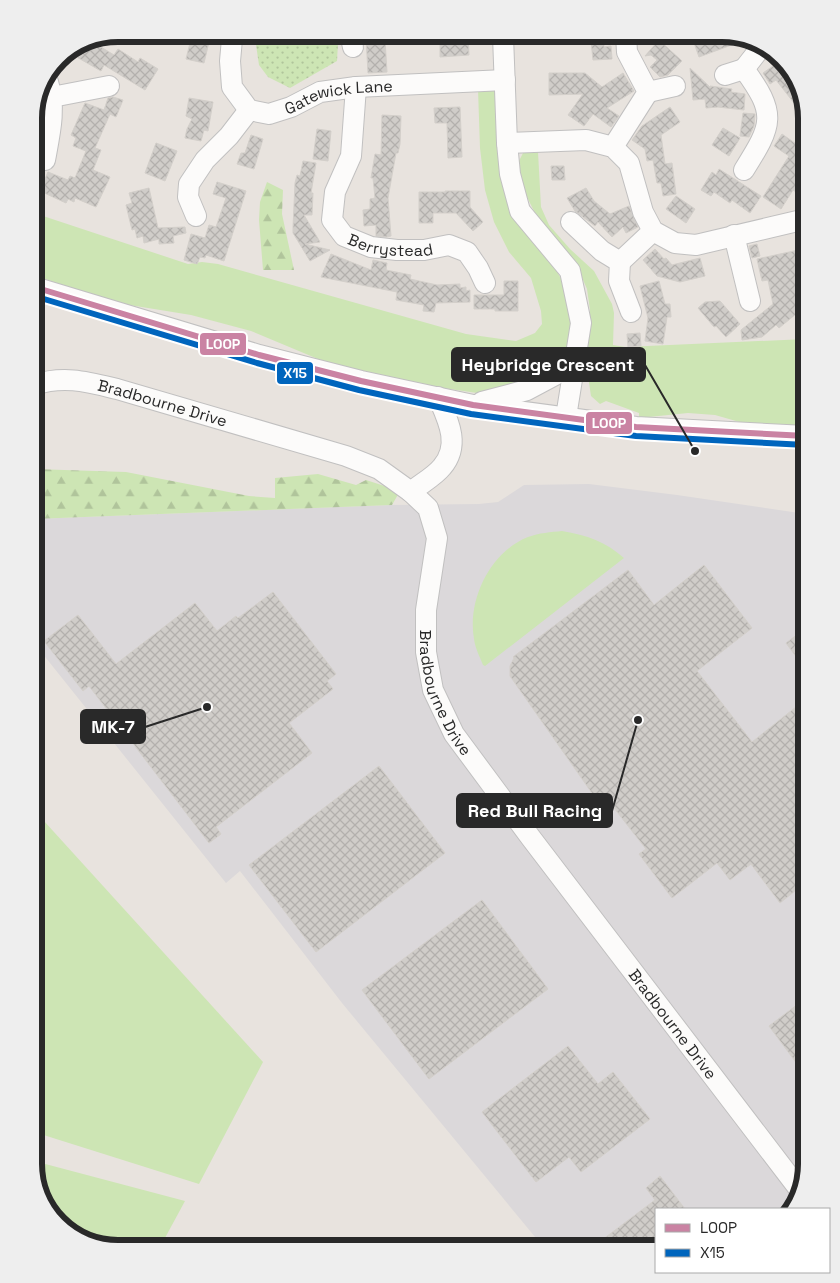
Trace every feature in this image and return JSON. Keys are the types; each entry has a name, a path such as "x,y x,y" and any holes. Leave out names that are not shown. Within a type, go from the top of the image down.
{"street":[{"path":"196,216 188,197 189,184 205,160 229,136 250,110 232,87 230,61 232,42"},
{"path":"503,43 507,144 510,174 520,211 570,271 581,323 566,417"},
{"path":"626,43 627,52 648,92"},
{"path":"724,75 744,69 758,52"},
{"path":"743,168 762,142 768,115 760,90 744,69"},
{"name":"Gatewick Lane","path":"250,110 268,114 291,107 320,92 356,87 505,80"},
{"path":"45,160 51,126 50,90 109,86"},
{"path":"613,147 648,92 675,86"},
{"name":"Berrystead","path":"356,87 351,156 335,192 332,220 344,236 371,247 397,250 424,250 449,245 467,252 485,283"},
{"path":"507,144 586,140 613,147 628,163 643,212 653,231 675,243 696,246 734,235 798,221"},
{"path":"571,222 602,251 620,262"},
{"path":"631,312 619,281 620,262 653,231"},
{"path":"734,235 750,301"},
{"path":"43,290 259,355 361,381 473,405 636,427 798,436"},
{"path":"473,405 527,390 574,365"},
{"name":"Bradbourne Drive","path":"43,383 65,379 89,382 346,456 379,469 411,492 428,508 437,538 426,610 426,652 433,690 454,734 795,1184"},
{"path":"411,492 442,467 450,453 453,440 450,426 438,397"}],"shaded area":[{"path":"589,484 798,513 798,1165 795,1185 784,1208 655,1208 655,1240 538,1240 342,1003 240,871 226,883 42,654 43,519 392,505 479,504 498,502 524,485"}],"green space":[{"path":"256,42 338,43 337,61 290,88 268,77 259,65"},
{"path":"498,87 503,175 564,284 573,318 568,351 560,364 502,392 477,393 402,382 364,373 318,359 251,331 191,315 111,302 43,278 43,216 188,264 202,262 218,264 466,334 516,341 535,333 542,324 541,311 531,278 509,252 494,222 485,190 480,148 478,89"},
{"path":"538,152 541,207 549,225 570,249 594,271 612,304 614,313 613,345 625,347 798,339 798,426 750,425 715,415 688,413 639,418 639,413 606,401 600,404 591,396 587,369 590,310 587,289 577,266 541,225 526,195 520,174 519,161 523,153"},
{"path":"267,182 283,190 282,214 294,270 263,270 259,220 260,202"},
{"path":"43,469 126,472 249,496 275,498 275,478 318,474 356,485 366,480 400,491 392,505 43,519"},
{"path":"562,531 596,540 624,558 485,666 483,665 476,649 473,624 474,609 484,579 492,566 514,544 528,537"},
{"path":"42,819 263,1062 199,1184 42,1135"},
{"path":"42,1163 185,1201 164,1240 113,1240 98,1238 72,1225 58,1211 48,1194"}],"building":[{"path":"190,42 209,42 204,63 186,59"},
{"path":"366,42 385,42 387,72 368,73"},
{"path":"468,43 469,55 440,57 440,45"},
{"path":"591,43 604,43 604,47 611,46 612,59 593,60"},
{"path":"656,43 662,43 682,61 668,75 660,77 650,67 657,60 651,55 645,56"},
{"path":"694,43 734,44 699,57"},
{"path":"98,45 114,55 118,49 138,62 140,58 158,69 145,90 104,65 101,71 75,56"},
{"path":"775,65 787,80 796,102 794,103 776,80 770,84 763,73"},
{"path":"690,68 711,88 710,86 732,89 731,92 745,94 744,110 718,107 706,108 705,99 693,100"},
{"path":"549,73 585,73 602,87 623,73 634,91 607,108 619,116 611,127 593,114 584,126 568,115 583,94 549,95"},
{"path":"113,97 123,100 116,117 110,114 95,148 101,150 93,170 110,177 96,207 75,198 74,202 68,199 66,203 43,192 43,184 48,172 68,180 70,176 75,178 86,151 73,146 76,138 71,135 85,103 104,110 108,98"},
{"path":"189,98 213,102 208,131 204,130 201,141 185,138 192,119 186,116"},
{"path":"460,107 462,157 448,158 447,123 435,123 434,108"},
{"path":"670,107 680,122 661,135 665,164 672,163 676,194 663,196 661,183 657,183 653,160 647,161 645,149 632,140 642,126"},
{"path":"743,113 755,114 754,126 749,137 740,136"},
{"path":"382,115 401,116 400,144 398,153 396,153 388,198 391,236 386,237 376,236 376,225 364,226 363,210 370,209 370,199 375,198 373,178 371,178 375,154 381,155"},
{"path":"723,128 740,138 729,156 712,145"},
{"path":"317,129 331,131 328,161 313,159"},
{"path":"782,134 798,145 798,189 796,192 793,190 781,209 763,197 789,156 774,146"},
{"path":"251,135 263,139 254,169 237,164 241,153 245,153"},
{"path":"156,143 177,151 165,181 145,173"},
{"path":"303,161 316,163 311,193 313,193 312,215 304,215 320,242 305,244 330,250 310,261 293,233 295,183 297,175 300,176"},
{"path":"551,166 564,166 565,180 552,180"},
{"path":"719,169 761,196 750,213 732,200 730,203 714,192 711,196 701,190 712,172 716,175"},
{"path":"217,182 246,191 224,261 206,255 205,258 200,257 197,264 184,260 191,234 205,238 209,225 216,227 226,198 213,194"},
{"path":"149,188 158,228 185,227 186,233 173,236 174,243 159,244 159,239 144,243 143,236 137,238 135,229 132,230 126,205 132,203 129,193"},
{"path":"586,188 594,201 610,214 629,206 638,227 626,233 623,227 612,237 598,222 595,226 575,211 567,198"},
{"path":"470,191 470,207 483,222 473,231 456,213 433,213 433,223 419,223 419,192"},
{"path":"676,196 695,209 686,223 666,209"},
{"path":"757,244 760,256 752,258 749,246"},
{"path":"655,249 672,265 700,258 705,276 680,282 657,276 643,260"},
{"path":"798,250 798,316 796,314 779,328 776,325 762,337 742,340 741,330 773,304 768,280 762,281 757,259"},
{"path":"331,254 371,270 373,260 387,263 386,270 411,275 410,279 437,285 460,284 460,288 466,287 466,291 470,290 470,302 436,303 434,312 423,311 424,305 396,300 397,292 321,277"},
{"path":"504,281 518,281 518,311 474,309 474,295 504,295"},
{"path":"659,281 665,304 670,304 671,317 667,317 663,344 645,341 648,318 640,286"},
{"path":"720,301 740,324 726,337 716,326 714,327 698,308 705,302"},
{"path":"640,333 641,346 628,347 627,334"},
{"path":"704,565 752,628 697,671 752,742 798,705 798,888 780,903 751,864 730,880 717,863 672,898 639,854 646,849 607,799 600,799 594,796 510,676 510,666 513,657 628,570 654,605"},
{"path":"273,592 336,674 327,681 333,689 289,723 312,753 216,827 221,834 209,843 89,686 83,691 44,641 78,615 116,664 195,603 217,631"},
{"path":"798,634 798,659 786,643"},
{"path":"379,766 445,853 316,952 249,865"},
{"path":"482,900 548,989 429,1079 362,990"},
{"path":"798,1004 798,1065 769,1026"},
{"path":"568,1046 598,1084 613,1072 650,1119 581,1172 569,1157 536,1182 482,1112"},
{"path":"660,1176 684,1208 655,1208 655,1240 602,1240 655,1200 646,1188"}],"transit line":[{"name":"LOOP","path":"43,290 259,355 361,381 473,405 636,427 798,436"},
{"name":"X15","path":"43,299 257,363 359,390 471,414 636,436 798,445"}],"place":[{"name":"Heybridge Crescent","path":"695,451"},
{"name":"MK-7","path":"207,707"},
{"name":"Red Bull Racing","path":"638,720"}]}
